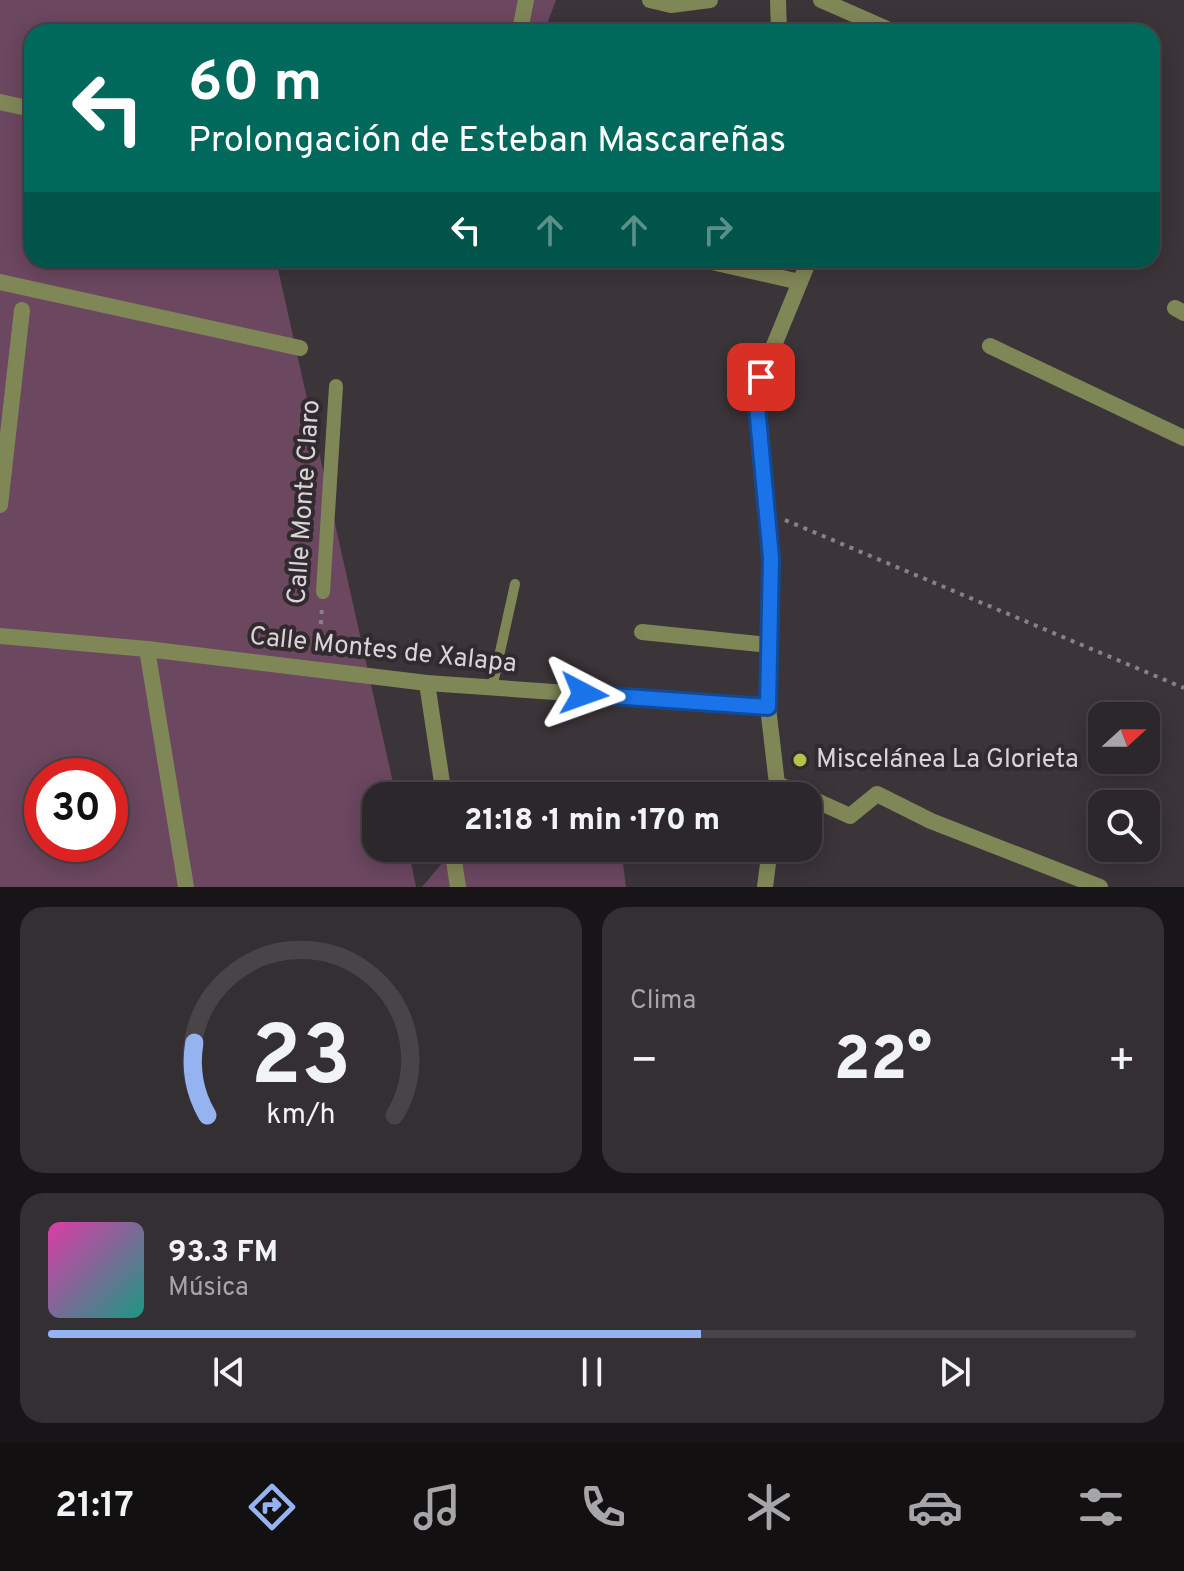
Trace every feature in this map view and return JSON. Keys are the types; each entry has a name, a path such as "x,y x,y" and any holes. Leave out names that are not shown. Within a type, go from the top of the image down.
{"street":[{"path":"521,24 526,0"},
{"path":"650,0 671,5 710,0"},
{"path":"778,0 779,24"},
{"path":"821,0 876,24"},
{"path":"0,102 24,107"},
{"path":"738,268 800,282"},
{"path":"775,782 768,707 771,558 756,396 806,268"},
{"path":"0,282 300,348"},
{"path":"0,505 22,310"},
{"path":"990,346 1184,438"},
{"name":"Calle Monte Claro","path":"323,592 336,386"},
{"path":"642,632 769,645"},
{"name":"Calle Montes de Xalapa","path":"0,636 147,649 427,683 768,707"},
{"path":"147,649 186,887"},
{"path":"427,683 442,782"},
{"path":"822,803 850,816 877,794 931,821 1100,887"},
{"path":"454,862 458,887"},
{"path":"765,887 768,862"}],"lane":[{"path":"492,688 515,584"}],"path":[{"path":"768,513 1184,688"},
{"name":"Calle Monte Claro","path":"318,668 323,592"}],"shaded area":[{"path":"0,0 556,0 547,24 24,24 24,268 278,268 393,782 362,782 362,862 411,862 416,887 0,887"},
{"path":"443,862 623,862 626,887 422,887"}],"place":[{"name":"Miscelánea La Glorieta","path":"800,760"}],"route":[{"path":"584,694 768,707 771,558 756,396 761,377"}]}
